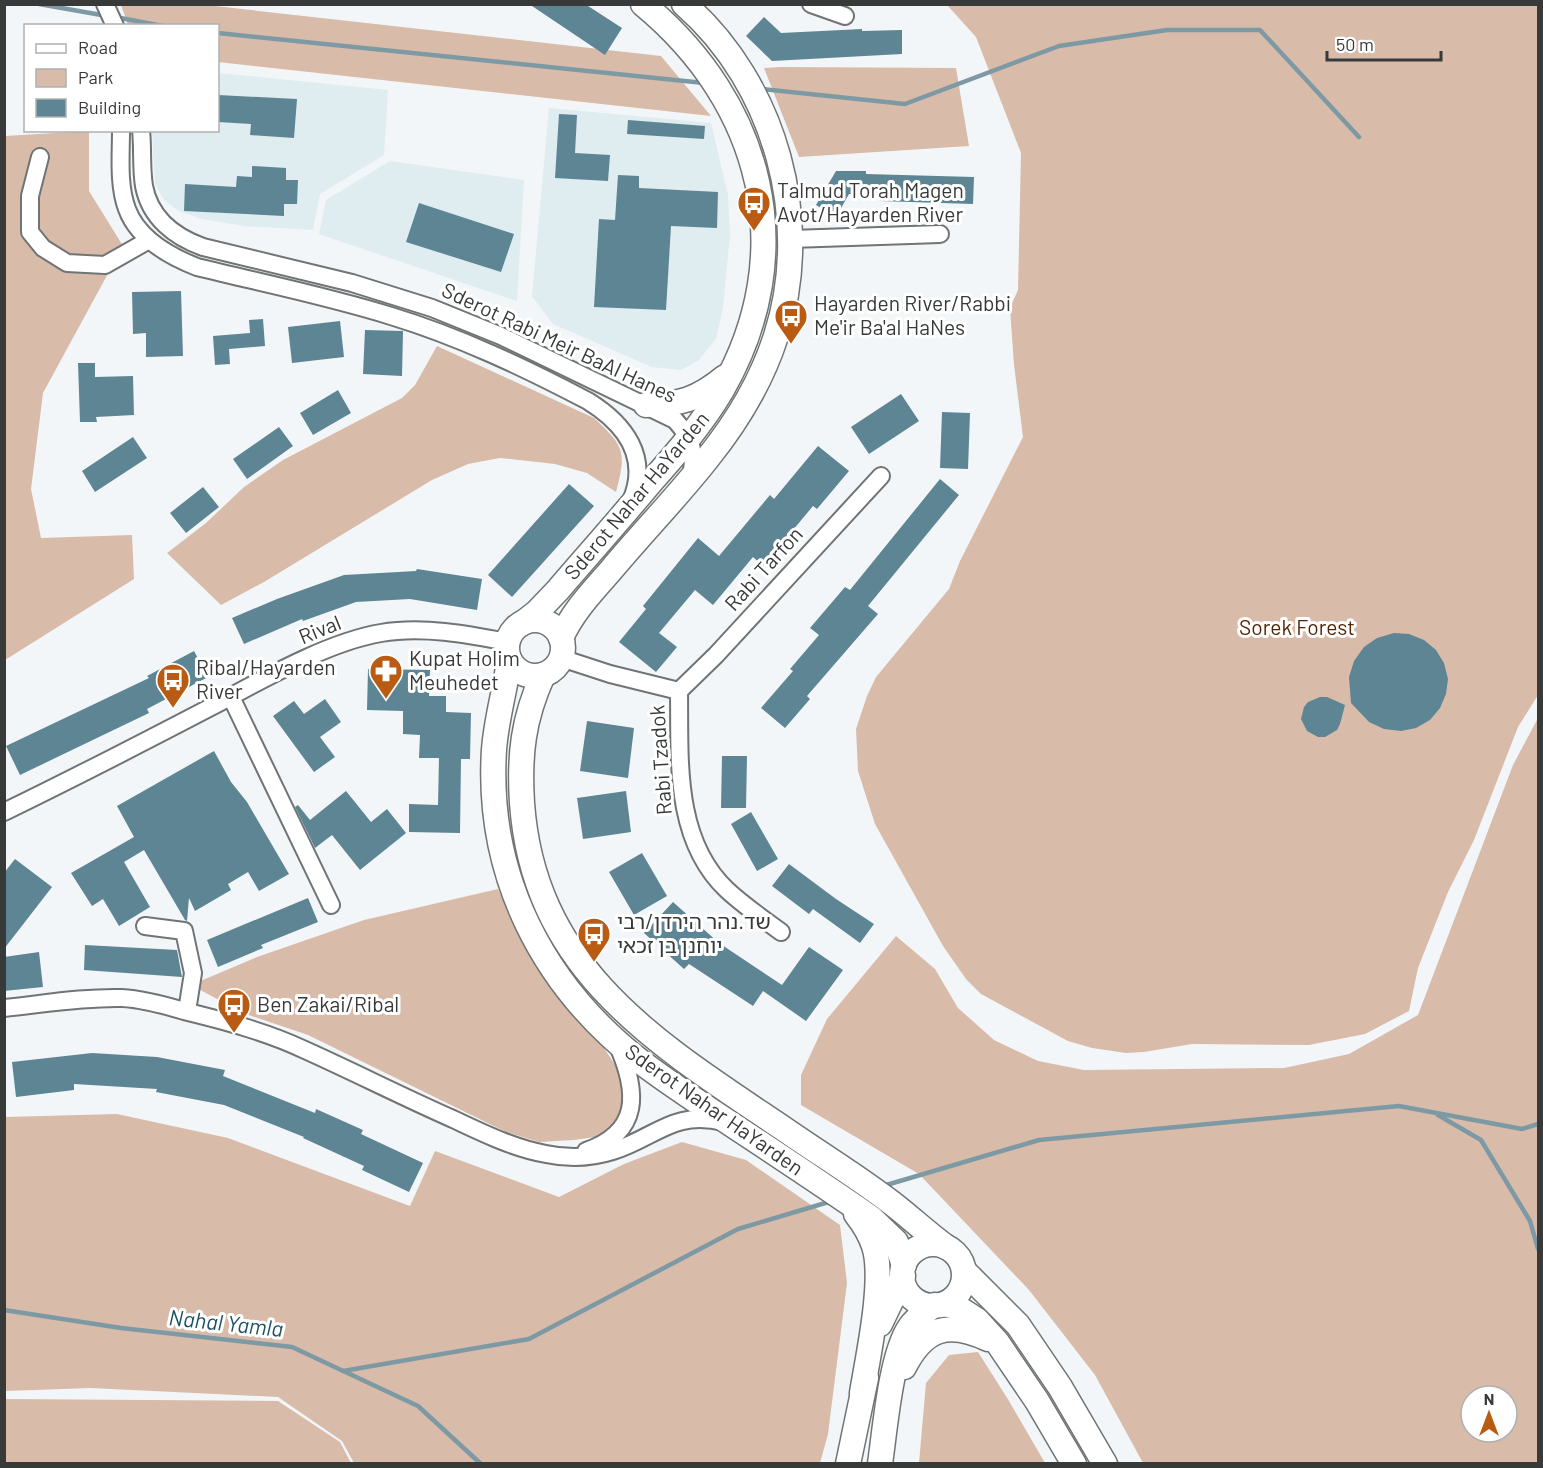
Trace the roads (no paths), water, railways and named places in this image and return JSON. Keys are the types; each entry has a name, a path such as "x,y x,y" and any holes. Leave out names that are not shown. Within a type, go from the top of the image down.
{"main road":[{"name":"Sderot Nahar HaYarden","path":"523,622 552,597 627,511 689,438 722,391 750,328 761,276 764,251 759,192 752,161 734,115 709,72 670,27 643,4"},
{"name":"Sderot Nahar HaYarden","path":"561,648 578,607 707,459 744,404 764,365 776,336 781,315 791,239 786,188 778,154 758,104 731,57 684,4"},
{"path":"646,405 690,400 703,394 731,372"},
{"path":"541,621 556,630 561,648 555,668 543,675 528,675 520,672 508,651 513,630 523,622 541,621"},
{"name":"Sderot Nahar HaYarden","path":"508,651 497,722 494,781 500,848 510,884 538,948 585,1010 640,1061 842,1198 888,1233 896,1242 903,1270"},
{"name":"Sderot Nahar HaYarden","path":"543,675 527,715 520,754 520,781 526,843 547,907 561,934 580,962 604,992 657,1041 891,1202 946,1246"},
{"path":"842,1198 863,1223 875,1247 877,1258 876,1296 862,1393"},
{"path":"848,1464 874,1340 882,1318 914,1251 921,1246 937,1244 946,1246 958,1256 964,1271 1018,1325 1059,1387 1105,1464"},
{"path":"903,1270 909,1293 916,1300 957,1307 977,1320 1003,1350 1027,1385 1074,1464"},
{"path":"880,1464 902,1341 917,1318 953,1298 960,1291 964,1271"},
{"path":"891,1393 911,1353 927,1336 939,1330 960,1329 973,1332 1003,1350"}],"street":[{"path":"103,4 107,24"},
{"path":"103,4 114,24"},
{"path":"811,4 845,16"},
{"path":"40,157 30,196 30,232 43,248 67,263 105,265 148,240 127,210 122,179 121,132"},
{"name":"Sderot Rabi Meir BaAl Hanes","path":"141,132 144,187 148,199 162,222 175,234 203,247 352,283 441,311 501,336 646,405 675,420 689,438"},
{"path":"791,239 940,234"},
{"name":"Sderot Rabi Meir BaAl Hanes","path":"148,240 178,260 197,267 346,303 425,327 492,354 588,401 616,422 632,446 638,471 634,493 627,511"},
{"path":"689,438 694,462 691,477"},
{"name":"Rabi Tarfon","path":"679,691 716,655 881,476"},
{"name":"Rival","path":"4,812 231,696 306,659 351,640 381,633 430,631 466,634 508,651"},
{"path":"561,648 610,675 679,691"},
{"name":"Rabi Tzadok","path":"679,691 680,776 686,818 703,860 725,888 781,932"},
{"path":"231,696 331,905"},
{"path":"145,926 184,931 193,973 187,1011"},
{"path":"4,1008 102,998 125,998 187,1011 235,1024 303,1048 499,1140 546,1154 571,1157 600,1155 615,1151 659,1128 683,1120 712,1119 730,1123"},
{"path":"546,1154 582,1152 594,1148 615,1135 627,1120 633,1093 626,1065 614,1038"}],"waterway":[{"path":"39,4 107,16"},
{"path":"115,17 152,24"},
{"path":"761,89 905,104 1059,46 1167,30 1260,30 1359,137"},
{"path":"219,33 704,83"},
{"path":"883,1186 1039,1140 1399,1106 1522,1129 1538,1124"},
{"path":"1438,1115 1481,1140 1530,1221 1538,1249"},
{"path":"343,1371 529,1339 738,1229 832,1201"},
{"name":"Nahal Yamla","path":"4,1310 121,1328 292,1347 418,1406 481,1464"}],"place":[{"name":"Talmud Torah Magen Avot/Hayarden River","path":"754,232"},
{"name":"Hayarden River/Rabbi Me'ir Ba'al HaNes","path":"791,345"},
{"name":"Kupat Holim Meuhedet","path":"386,700"},
{"name":"Ribal/Hayarden River","path":"173,709"},
{"name":"שד.נהר הירדן/רבי יוחנן בן זכאי","path":"594,963"},
{"name":"Ben Zakai/Ribal","path":"234,1034"}],"park label":[{"name":"Sorek Forest","path":"1297,628"}]}
